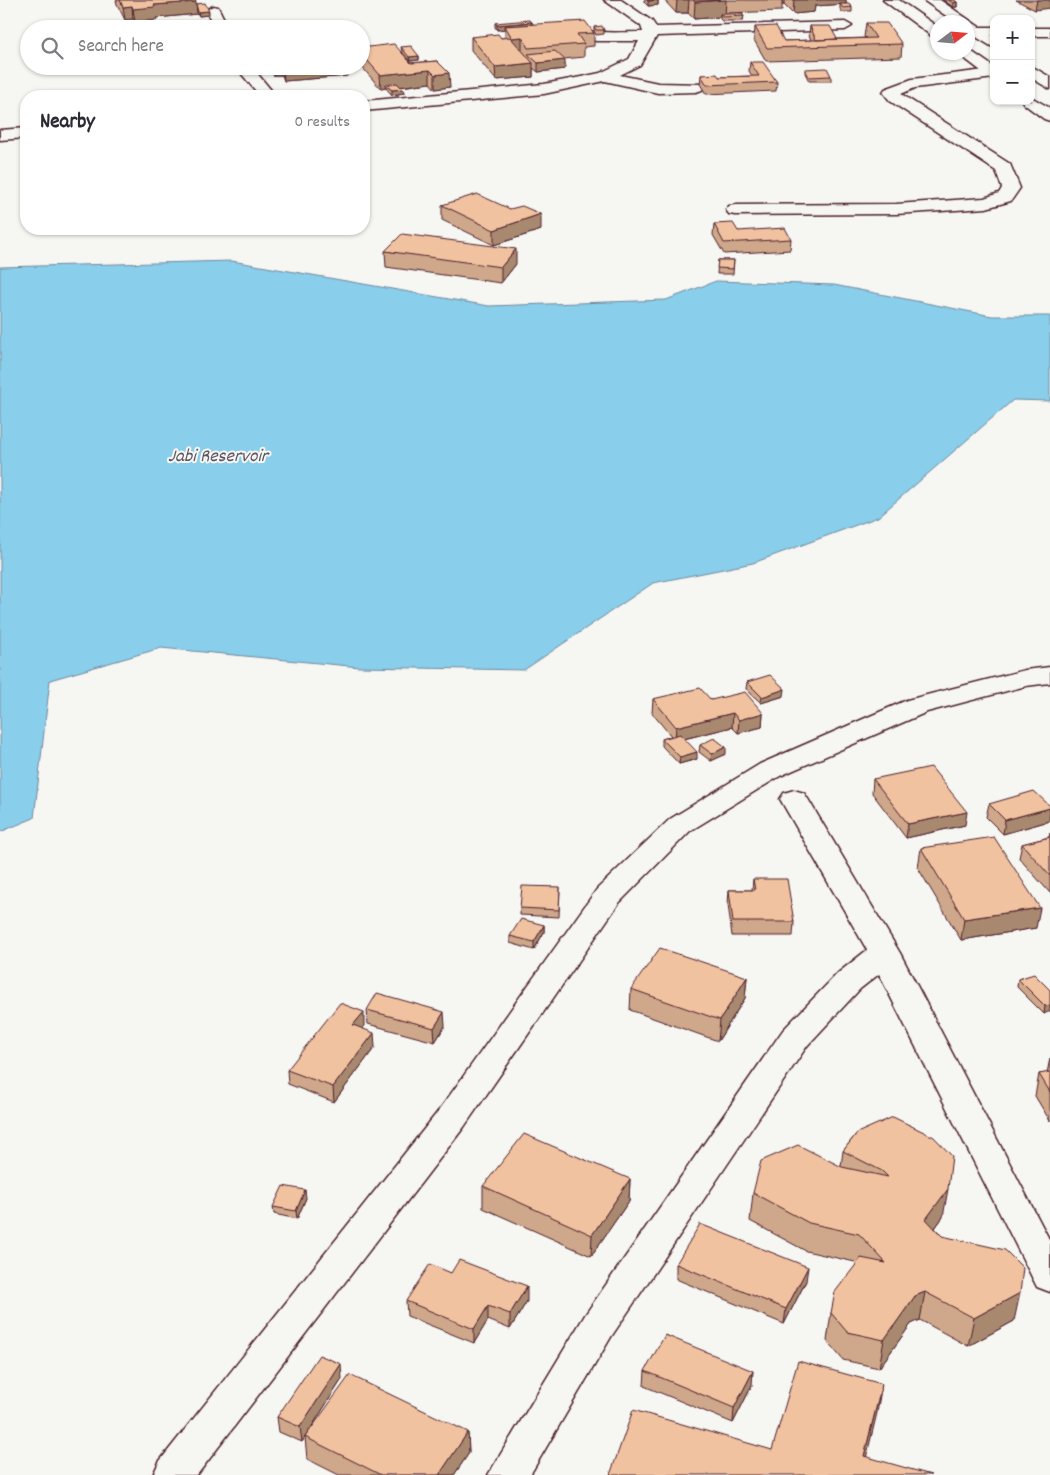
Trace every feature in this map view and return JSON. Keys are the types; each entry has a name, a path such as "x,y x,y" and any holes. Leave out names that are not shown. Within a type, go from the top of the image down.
{"street":[{"path":"370,105 544,89 606,76 636,62 650,34 647,24 611,0"},
{"path":"890,0 930,28"},
{"path":"930,0 953,15"},
{"path":"214,10 218,20"},
{"path":"544,34 582,32 596,37 845,26"},
{"path":"975,29 990,31"},
{"path":"975,32 990,41"},
{"path":"1035,32 1050,32"},
{"path":"974,60 990,72"},
{"path":"735,210 896,210 986,203 1005,197 1011,188 1004,168 896,98 891,92 912,84 990,74"},
{"path":"1035,74 1050,84"},
{"path":"250,75 263,90"},
{"path":"606,76 658,88 696,87"},
{"path":"1035,105 1050,116"},
{"path":"0,135 20,133"},
{"path":"174,1475 452,1118 608,896 680,825 770,770 917,706 1025,678 1050,675"},
{"path":"794,798 884,953 1050,1277"},
{"path":"508,1475 598,1326 795,1038 849,982 884,953"}],"water":[{"name":"Jabi Reservoir","path":"232,261 489,306 666,300 716,281 834,285 992,316 1050,316 1050,401 1013,400 878,517 753,563 653,583 524,670 360,667 161,648 50,680 34,818 0,832 0,267"}],"building":[{"path":"120,0 195,0 196,2 154,5 155,7 133,9 132,6 123,7"},
{"path":"693,0 721,0 695,2"},
{"path":"205,3 209,11 198,12 196,4"},
{"path":"840,4 850,4 852,7 843,8"},
{"path":"720,14 742,14 744,16 722,17"},
{"path":"530,20 532,22 497,25 495,23"},
{"path":"585,21 594,33 577,34 584,44 528,48 522,37 512,38 505,26"},
{"path":"866,23 887,23 902,44 767,48 755,27 776,26 784,41 876,38"},
{"path":"602,26 604,30 596,30 594,27"},
{"path":"810,26 830,26 837,39 816,40"},
{"path":"498,34 501,38 510,37 533,63 495,67 471,37"},
{"path":"394,44 411,63 437,61 449,73 435,75 430,70 380,75 370,63 370,47"},
{"path":"411,46 419,56 409,57 401,47"},
{"path":"555,51 565,60 538,63 528,54"},
{"path":"750,62 763,62 777,82 707,85 701,75 717,74 719,77 759,76"},
{"path":"827,68 831,76 809,77 805,69"},
{"path":"397,83 403,89 392,90 385,85"},
{"path":"477,194 510,209 522,206 541,214 494,230 442,205"},
{"path":"733,223 738,231 785,228 791,239 724,243 714,224"},
{"path":"402,234 516,249 501,267 385,251"},
{"path":"718,260 734,260 733,269 717,268"},
{"path":"770,675 785,689 762,697 747,682"},
{"path":"700,688 711,700 745,692 763,713 739,720 733,713 676,727 653,699"},
{"path":"680,734 697,752 680,757 662,739"},
{"path":"714,738 726,747 712,754 700,745"},
{"path":"931,767 967,812 908,824 873,779"},
{"path":"1034,791 1050,808 1005,820 989,804"},
{"path":"994,837 1040,908 964,919 921,848"},
{"path":"1050,837 1050,876 1022,844"},
{"path":"753,879 787,879 794,922 733,922 729,890 755,890"},
{"path":"522,886 560,887 559,910 520,908"},
{"path":"521,919 544,925 534,942 510,936"},
{"path":"660,948 747,977 720,1020 631,989"},
{"path":"1034,974 1050,990 1050,1005 1045,1006 1018,979"},
{"path":"377,993 444,1012 434,1028 367,1010"},
{"path":"340,1003 364,1012 353,1025 374,1033 333,1087 287,1070"},
{"path":"1050,1072 1050,1092 1039,1074"},
{"path":"893,1117 934,1137 952,1156 948,1189 926,1219 942,1236 1005,1250 1023,1268 1020,1293 974,1318 925,1292 915,1296 884,1340 847,1332 831,1313 835,1292 861,1258 886,1263 859,1234 809,1223 753,1193 761,1161 798,1145 842,1167 888,1177 882,1171 843,1151 857,1133"},
{"path":"524,1134 630,1179 592,1235 483,1186"},
{"path":"283,1186 305,1190 296,1211 273,1207"},
{"path":"700,1224 808,1267 786,1309 676,1264"},
{"path":"459,1260 527,1286 510,1314 488,1306 474,1329 406,1301 430,1264 451,1273"},
{"path":"665,1335 753,1371 734,1408 645,1371"},
{"path":"319,1355 341,1364 300,1427 277,1417"},
{"path":"798,1361 882,1384 864,1456 931,1475 610,1475 633,1410 772,1450"},
{"path":"350,1375 468,1432 439,1475 381,1475 305,1437"}]}
